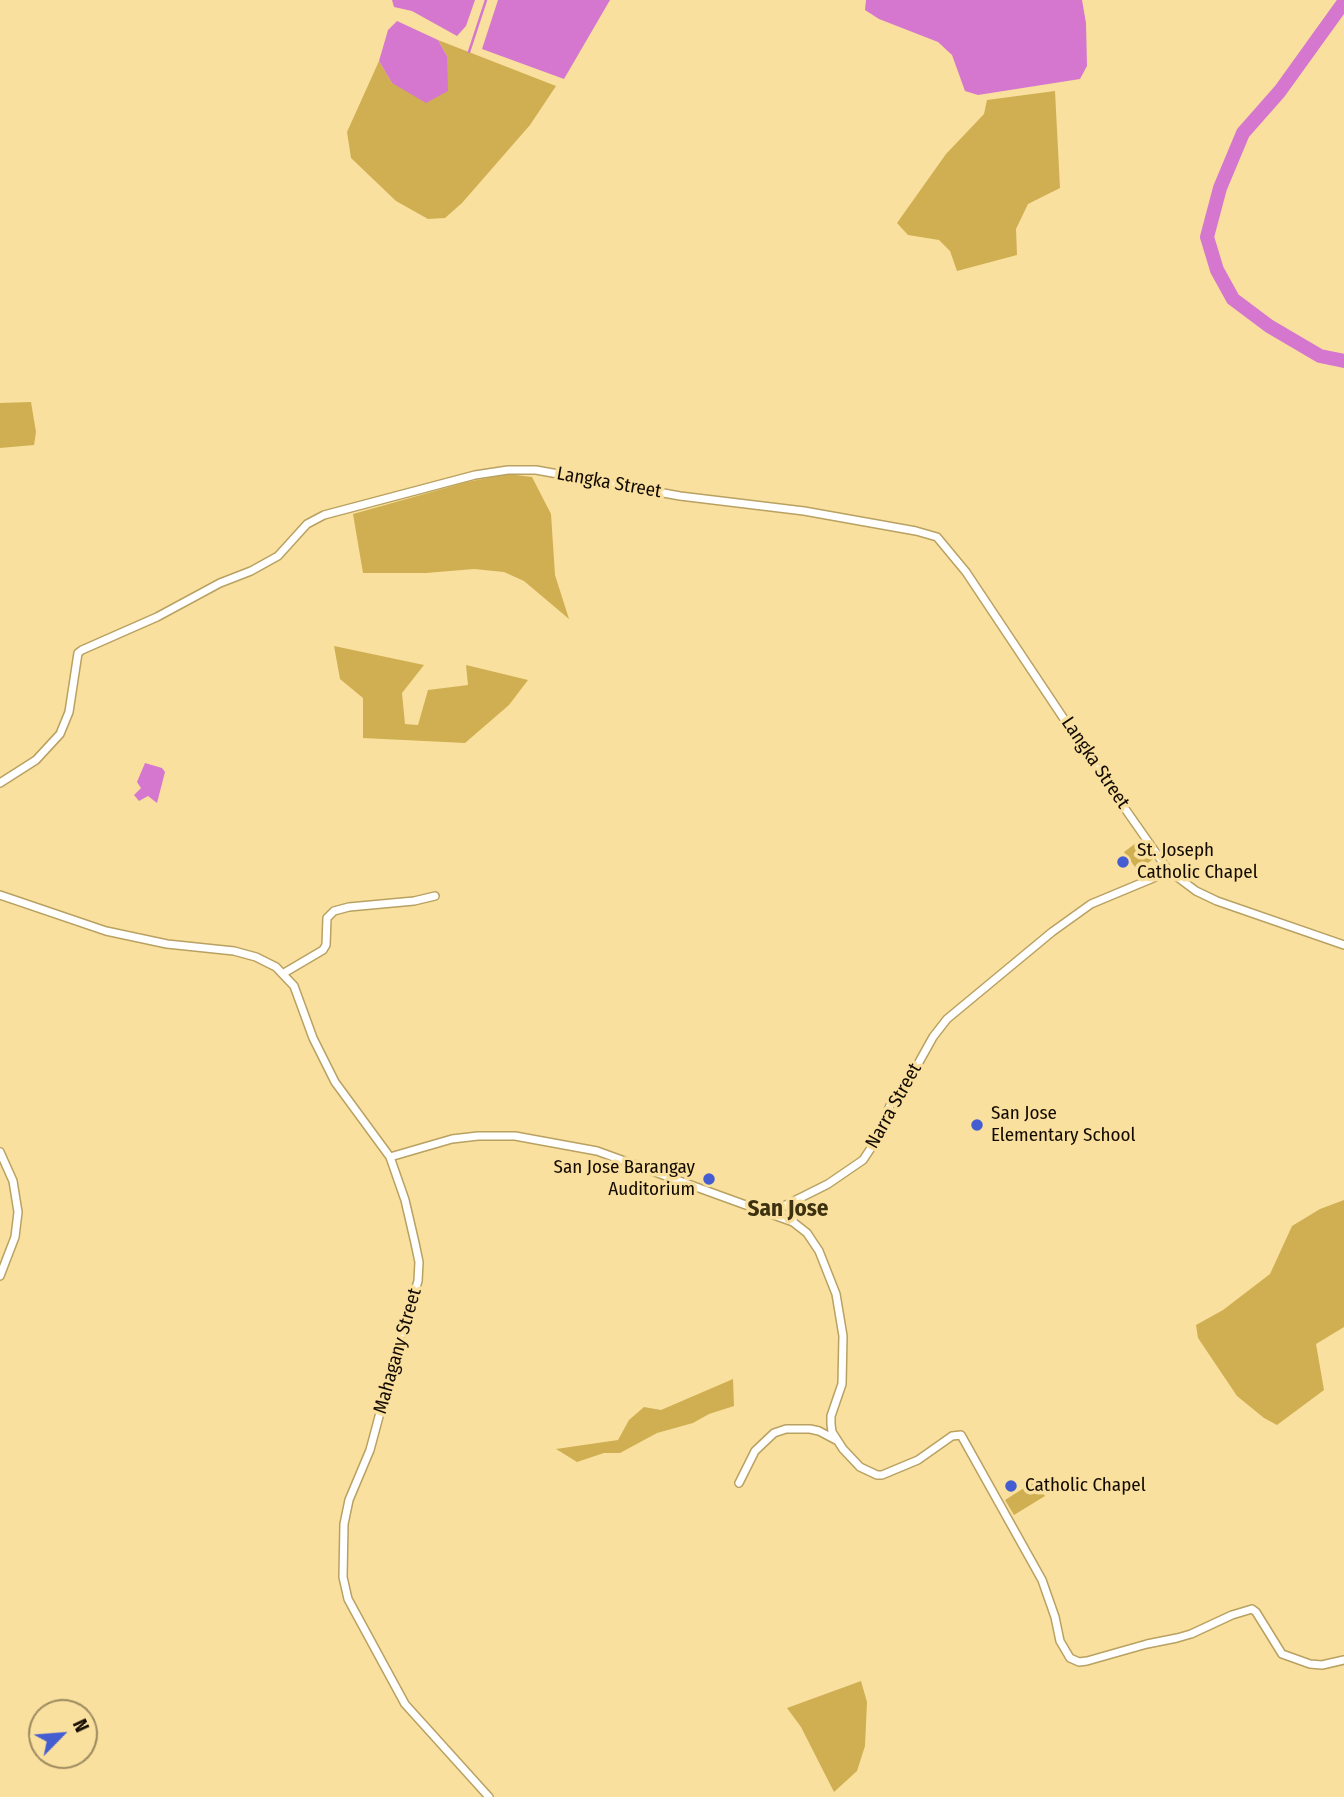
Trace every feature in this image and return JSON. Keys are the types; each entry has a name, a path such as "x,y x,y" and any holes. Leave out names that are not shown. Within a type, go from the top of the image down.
{"street":[{"name":"Langka Street","path":"0,783 36,760 60,734 69,712 78,653 82,650 259,567 278,556 307,524 324,515 475,475 508,470 536,470 680,496 804,511 916,531 940,539 972,581 1168,870"},
{"path":"1168,870 1196,891 1217,901 1344,944"},
{"name":"Narra Street","path":"390,1157 465,1137 495,1135 546,1140 622,1159 754,1208 774,1208 794,1202 849,1171 863,1160 873,1145 892,1101 908,1082 933,1037 947,1019 1052,932 1091,904 1168,870"},
{"path":"0,895 106,931 167,944 234,951 267,962 284,973 323,950 327,935 327,918 334,911 435,896"},
{"name":"Mahagany Street","path":"284,973 294,986 313,1038 335,1082 390,1157 405,1200 419,1262 418,1281 370,1450 349,1500 344,1524 343,1577 348,1599 405,1704 489,1797"},
{"path":"0,1152 13,1181 18,1212 15,1237 0,1276"},
{"path":"793,1222 794,1202"},
{"path":"754,1208 793,1222 807,1233 814,1242 836,1294 843,1336 842,1384 831,1416 832,1432 837,1441 860,1466 877,1475 907,1465 928,1454 952,1436 961,1434 1042,1580 1060,1641 1074,1661 1087,1661 1184,1636 1252,1609 1282,1654 1310,1664 1322,1665 1344,1660"},
{"path":"739,1483 755,1451 774,1433 786,1429 810,1429 837,1441"}],"shaded area":[{"path":"392,0 475,0 466,26 457,36 412,11 394,7"},
{"path":"498,0 610,0 564,79 482,49"},
{"path":"866,0 1082,0 1086,23 1087,66 1080,79 978,95 965,91 952,55 938,42 879,19 865,10"},
{"path":"397,21 438,40 447,56 448,91 426,103 392,83 379,61 388,30"},
{"path":"438,40 556,86 530,125 462,203 445,218 428,219 396,201 351,158 347,132 379,61 392,83 447,56"},
{"path":"1055,91 1060,188 1028,204 1016,229 1017,255 957,271 950,251 939,240 908,235 897,223 946,154 984,114 987,100"},
{"path":"31,402 36,432 34,445 0,448 0,403"},
{"path":"508,474 532,477 551,514 555,575 569,619 524,581 504,572 474,569 426,573 363,573 353,514 467,482"},
{"path":"334,646 424,665 402,693 405,724 418,725 428,690 468,685 466,665 528,680 509,705 465,743 363,738 363,698 340,679"},
{"path":"145,763 162,768 165,772 157,803 148,796 139,801 134,795 141,788 137,782"},
{"path":"1140,840 1153,859 1138,871 1124,852"},
{"path":"1344,1200 1344,1327 1316,1344 1324,1390 1277,1425 1237,1396 1198,1338 1196,1325 1223,1310 1270,1274 1292,1226 1320,1209"},
{"path":"733,1379 734,1406 709,1414 693,1423 657,1433 620,1453 604,1453 577,1462 556,1449 618,1440 629,1420 644,1407 661,1410"},
{"path":"1035,1481 1045,1496 1014,1515 1005,1500"},
{"path":"861,1681 867,1702 865,1746 857,1771 834,1792 801,1727 787,1708"}],"waterway":[{"path":"469,52 486,0"},
{"path":"1344,2 1280,91 1243,133 1220,188 1207,237 1217,270 1233,299 1269,326 1320,356 1344,361"}],"place":[{"name":"St. Joseph Catholic Chapel","path":"1123,862"},
{"name":"San Jose Elementary School","path":"977,1125"},
{"name":"San Jose Barangay Auditorium","path":"709,1179"},
{"name":"Catholic Chapel","path":"1011,1486"}],"district":[{"name":"San Jose","path":"788,1210"}]}
